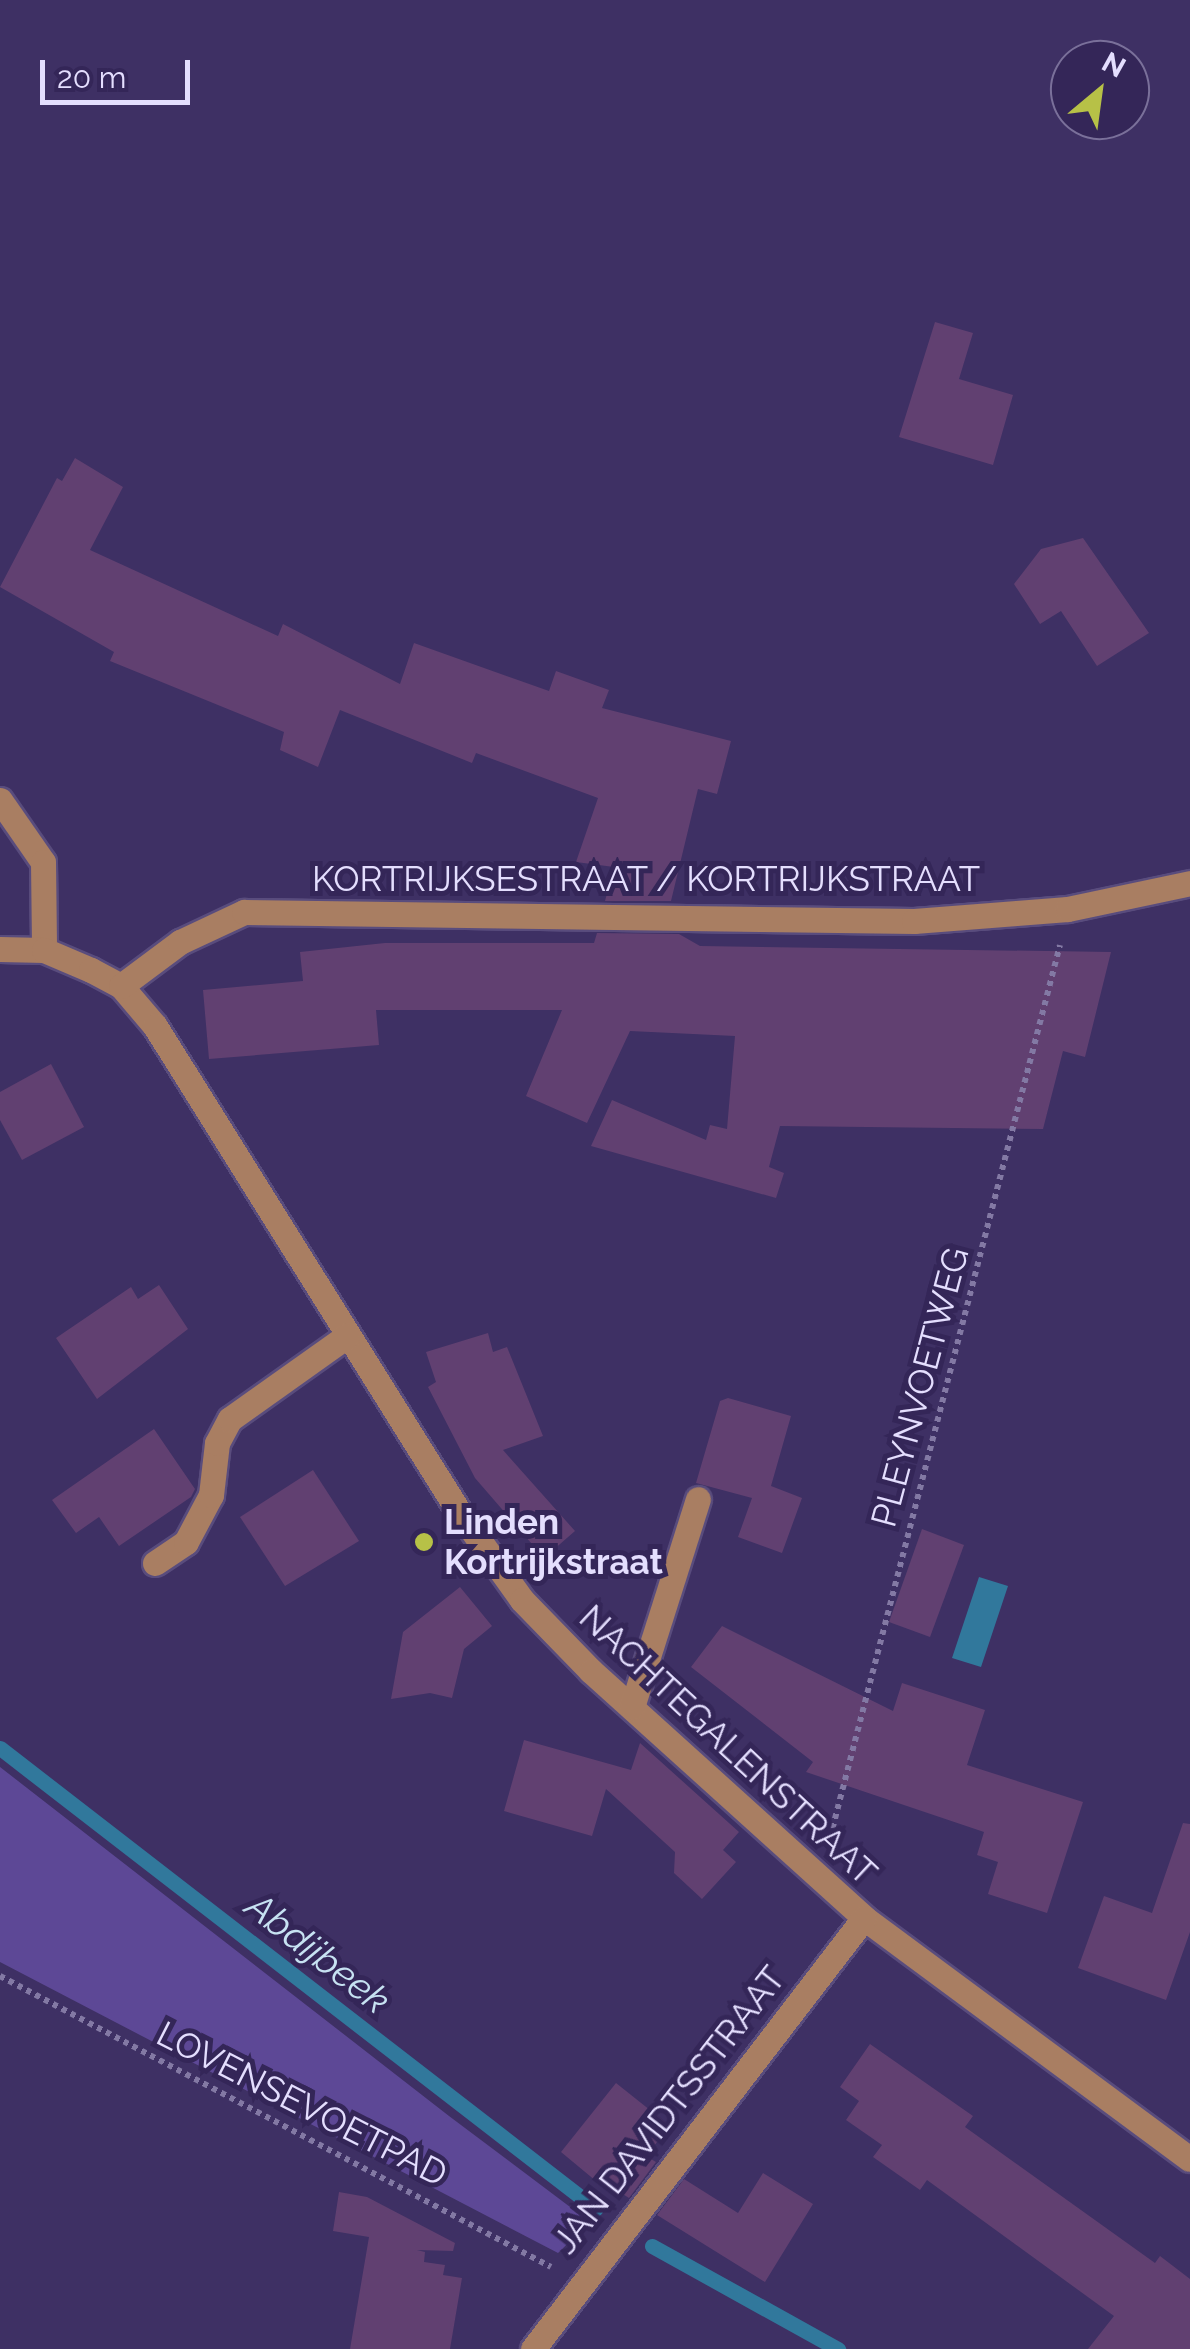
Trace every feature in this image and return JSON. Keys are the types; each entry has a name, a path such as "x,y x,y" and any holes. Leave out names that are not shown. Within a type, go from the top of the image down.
{"street":[{"path":"0,800 43,862 44,950"},
{"name":"KORTRIJKSESTRAAT / KORTRIJKSTRAAT","path":"121,986 180,942 244,912 914,921 1068,910 1190,883"},
{"path":"0,948 44,950 121,986"},
{"name":"NACHTEGALENSTRAAT","path":"121,986 155,1026 347,1336 522,1600 632,1708 864,1918 1190,2159"},
{"path":"155,1564 186,1542 211,1495 216,1443 230,1419 347,1336"},
{"path":"632,1708 698,1499"},
{"name":"JAN DAVIDTSSTRAAT","path":"534,2349 575,2287 864,1918"}],"path":[{"name":"PLEYNVOETWEG","path":"820,1878 1068,910"},
{"name":"LOVENSEVOETPAD","path":"0,1976 526,2249 575,2287"}],"shaded area":[{"path":"0,1767 590,2222 558,2253 0,1962"}],"water":[{"path":"979,1577 1008,1586 981,1667 952,1658"}],"building":[{"path":"935,322 973,333 959,379 1013,395 993,465 899,437"},
{"path":"75,458 123,487 90,550 278,636 283,624 400,684 414,643 549,691 556,671 609,690 602,708 731,741 717,794 698,789 671,901 605,901 614,867 576,862 598,798 476,753 472,763 340,710 318,767 280,750 284,732 110,661 114,652 0,587 57,478 62,481"},
{"path":"1083,538 1149,633 1097,666 1061,611 1040,624 1014,584 1041,549"},
{"path":"597,933 679,934 700,946 1111,952 1085,1057 1063,1051 1043,1129 780,1126 769,1167 784,1173 776,1198 591,1146 612,1100 706,1140 710,1125 727,1129 735,1036 630,1031 587,1123 526,1096 562,1010 376,1010 379,1045 209,1059 203,990 303,981 300,952 385,943 594,943"},
{"path":"51,1064 84,1127 22,1160 0,1120 0,1092"},
{"path":"159,1285 188,1329 97,1399 56,1338 131,1287 138,1299"},
{"path":"488,1333 493,1352 507,1347 543,1436 503,1450 575,1531 544,1558 475,1478 428,1387 436,1382 426,1352"},
{"path":"728,1398 791,1416 771,1486 802,1498 782,1553 738,1537 752,1498 696,1483 720,1401"},
{"path":"154,1429 195,1489 191,1497 119,1546 99,1517 76,1533 52,1500"},
{"path":"313,1470 359,1541 285,1586 240,1517"},
{"path":"922,1529 964,1545 930,1637 889,1622"},
{"path":"460,1587 492,1626 464,1649 452,1698 430,1693 391,1699 403,1632"},
{"path":"722,1626 893,1711 902,1683 985,1710 967,1765 1083,1802 1047,1913 988,1894 998,1862 977,1855 984,1832 806,1772 813,1762 691,1667"},
{"path":"524,1740 631,1770 640,1743 739,1832 723,1850 736,1862 702,1899 674,1873 675,1852 606,1789 592,1836 504,1811"},
{"path":"1183,1823 1190,1824 1190,1932 1166,2000 1078,1968 1104,1896 1152,1913"},
{"path":"870,2044 973,2116 965,2127 1155,2263 1160,2256 1190,2279 1190,2349 1088,2349 1114,2316 927,2180 920,2190 873,2157 882,2145 846,2120 859,2101 840,2087"},
{"path":"616,2083 670,2126 646,2156 656,2162 629,2198 618,2191 614,2196 561,2152"},
{"path":"763,2173 813,2204 765,2282 657,2215 684,2179 738,2213"},
{"path":"339,2192 367,2197 455,2243 453,2251 417,2250 425,2252 424,2262 445,2265 443,2275 462,2278 450,2349 350,2349 369,2237 333,2231"}],"waterway":[{"name":"Abdijbeek","path":"0,1748 596,2209"},
{"name":"Abdijbeek","path":"652,2246 838,2349"}],"place":[{"name":"Linden Kortrijkstraat","path":"424,1542"}]}
